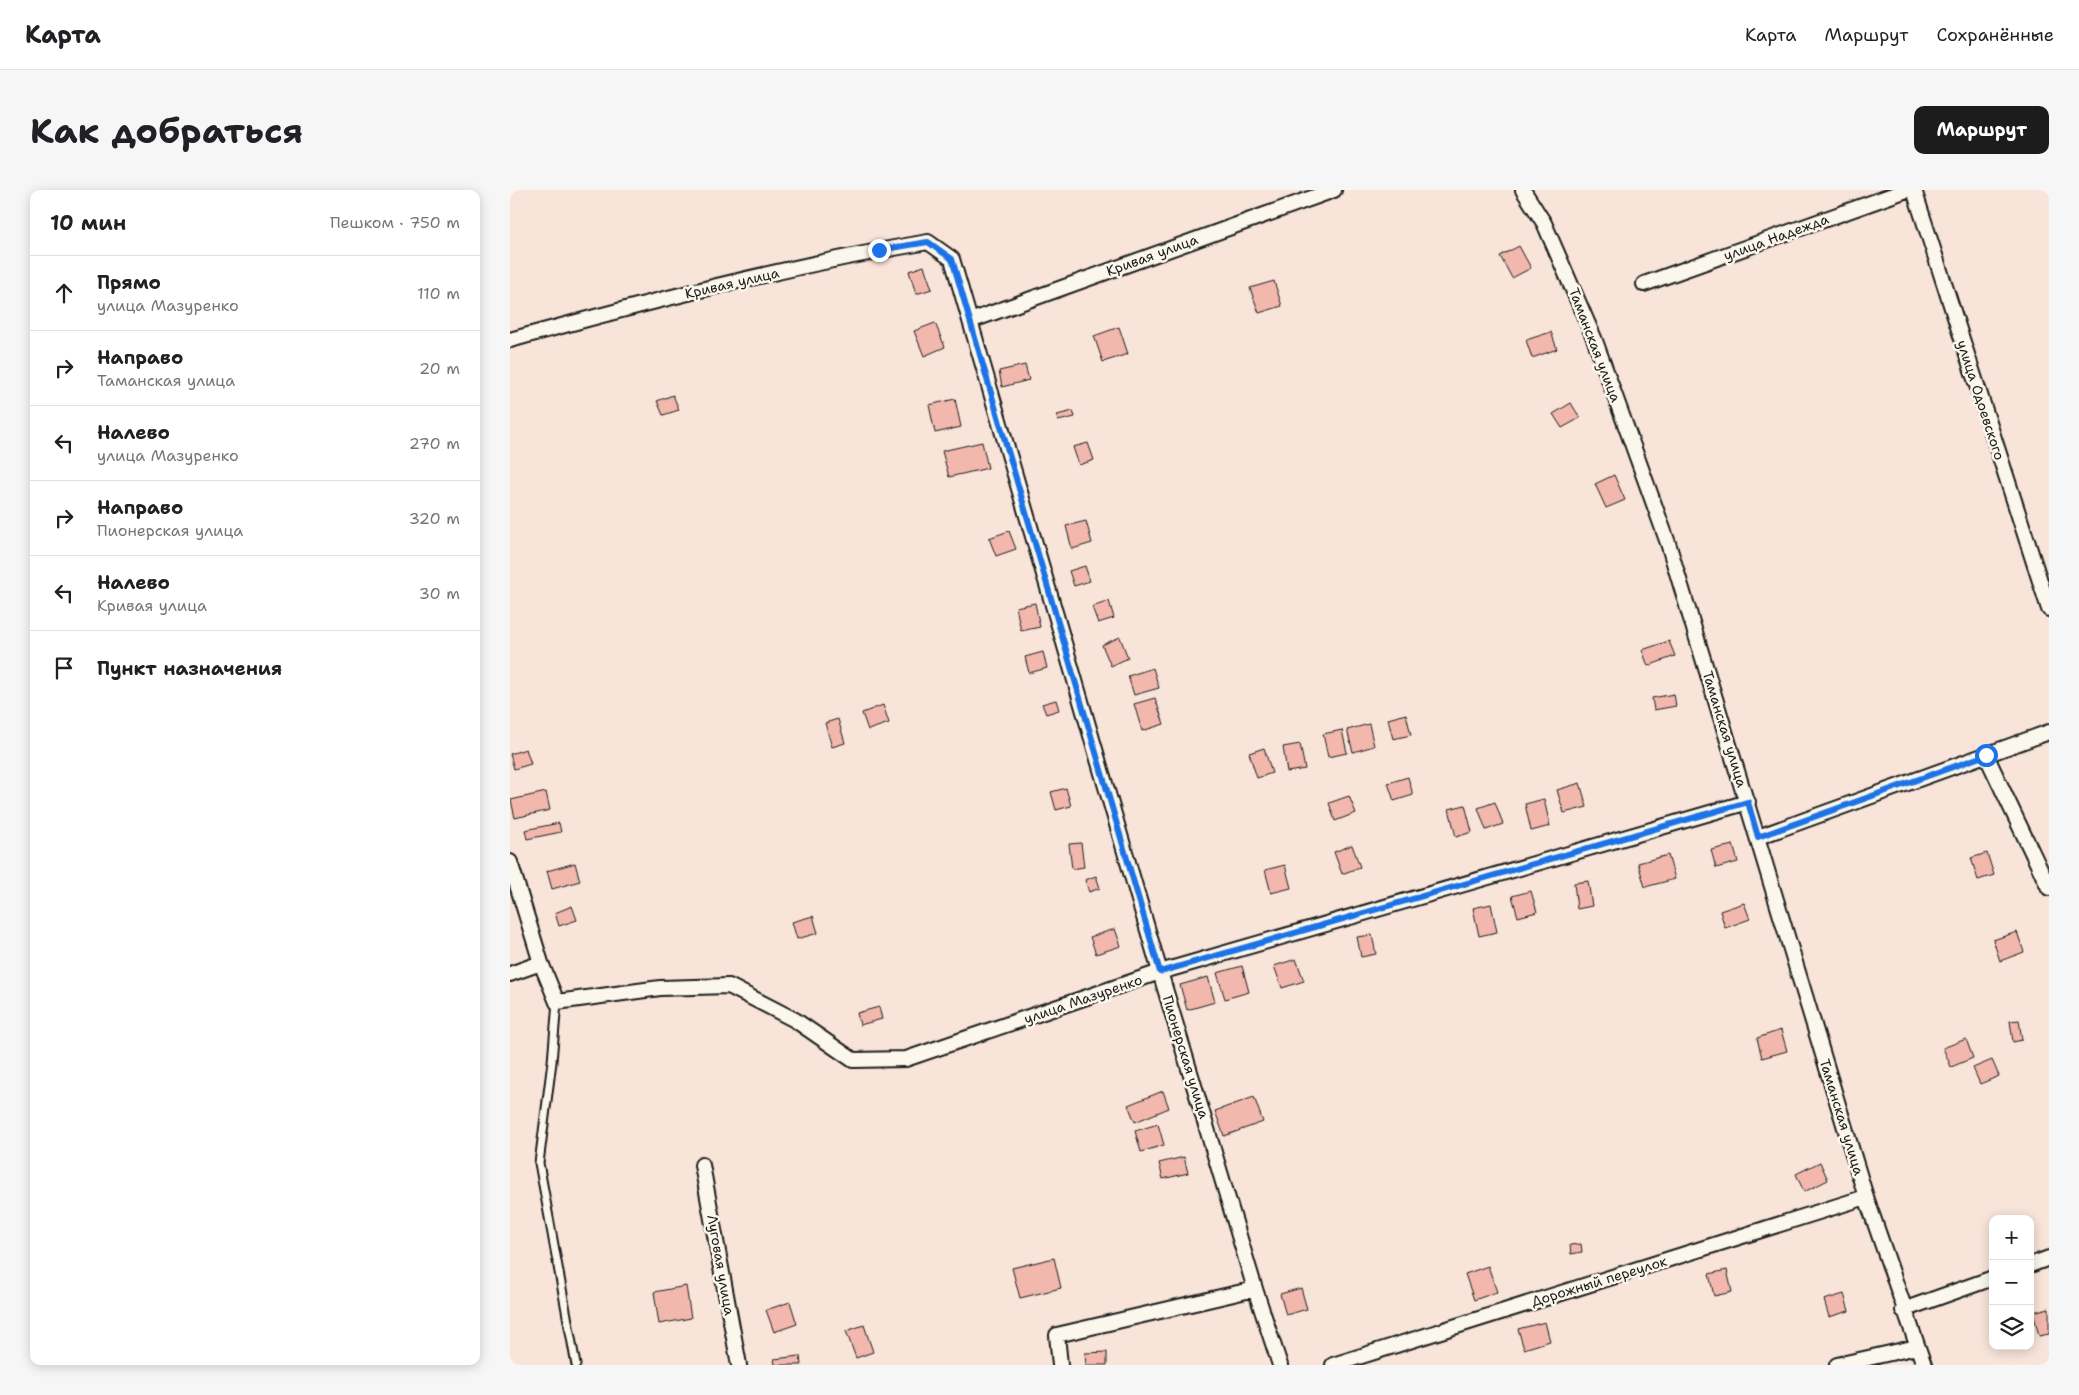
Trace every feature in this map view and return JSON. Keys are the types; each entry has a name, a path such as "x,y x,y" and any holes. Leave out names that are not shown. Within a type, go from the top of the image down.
{"street":[{"name":"Кривая улица","path":"970,321 1334,190"},
{"name":"Таманская улица","path":"1523,190 1544,223 1594,338 1668,543 1748,802 1866,1197 1903,1310 1924,1365"},
{"name":"улица Надежда","path":"1644,284 1907,190"},
{"name":"улица Одоевского","path":"1914,190 2049,609"},
{"name":"Кривая улица","path":"510,340 646,303 879,250 928,242 952,259"},
{"name":"Пионерская улица","path":"952,259 1160,972 1280,1365"},
{"path":"1758,837 2049,732"},
{"path":"1986,755 2049,888"},
{"name":"улица Мазуренко","path":"557,1002 660,988 729,986 795,1020 853,1060 906,1059 1160,972 1748,802"},
{"path":"510,862 541,962 557,1002"},
{"path":"510,974 541,962"},
{"name":"Луговая улица","path":"702,1165 739,1365"},
{"name":"Дорожный переулок","path":"1333,1365 1866,1197"},
{"path":"2034,1264 2049,1258"},
{"path":"1903,1310 1989,1279"},
{"path":"1060,1365 1057,1336 1256,1289"},
{"path":"1837,1365 1917,1347"}],"lane":[{"path":"557,1002 552,1062 539,1163 576,1365"}],"building":[{"path":"1519,246 1531,268 1512,278 1500,256"},
{"path":"924,266 932,289 916,294 909,271"},
{"path":"1274,281 1282,306 1259,313 1250,288"},
{"path":"935,323 945,347 924,356 914,331"},
{"path":"1119,327 1128,354 1103,362 1094,336"},
{"path":"1551,332 1557,349 1532,358 1526,340"},
{"path":"1025,365 1029,380 1002,387 999,371"},
{"path":"673,395 679,410 663,415 657,401"},
{"path":"955,399 961,427 935,433 929,405"},
{"path":"1571,403 1580,418 1562,428 1553,414"},
{"path":"1073,411 1075,417 1058,421 1057,415"},
{"path":"982,442 988,468 949,477 942,451"},
{"path":"1088,443 1094,460 1079,465 1073,447"},
{"path":"1614,475 1625,500 1606,508 1595,484"},
{"path":"1086,521 1092,543 1072,549 1066,526"},
{"path":"1009,531 1016,549 996,556 989,538"},
{"path":"1085,566 1090,581 1074,586 1069,571"},
{"path":"1109,601 1114,618 1098,623 1092,607"},
{"path":"1035,603 1040,627 1021,631 1016,607"},
{"path":"1120,637 1128,658 1111,666 1102,645"},
{"path":"1669,641 1675,656 1648,666 1642,650"},
{"path":"1043,652 1047,668 1029,673 1025,657"},
{"path":"1153,668 1159,688 1134,695 1128,676"},
{"path":"1674,694 1676,706 1654,710 1652,698"},
{"path":"1155,698 1164,724 1142,731 1134,704"},
{"path":"1056,700 1059,710 1046,714 1042,704"},
{"path":"883,705 889,723 868,730 862,713"},
{"path":"1406,714 1411,735 1393,739 1388,719"},
{"path":"838,719 845,743 832,747 825,723"},
{"path":"1369,724 1374,746 1353,752 1347,730"},
{"path":"1342,730 1347,753 1328,757 1323,734"},
{"path":"1300,744 1305,769 1287,772 1283,747"},
{"path":"1264,748 1272,773 1257,778 1249,753"},
{"path":"526,749 531,764 514,769 510,754"},
{"path":"1408,777 1413,795 1394,801 1388,783"},
{"path":"1580,783 1587,807 1564,813 1557,790"},
{"path":"1066,788 1071,806 1056,810 1051,792"},
{"path":"546,792 550,810 515,818 511,800"},
{"path":"1349,796 1356,813 1335,821 1329,803"},
{"path":"1544,799 1550,826 1531,831 1525,804"},
{"path":"1495,802 1503,824 1486,830 1478,808"},
{"path":"1465,805 1472,832 1456,837 1449,809"},
{"path":"559,823 561,832 527,839 525,830"},
{"path":"1081,843 1084,867 1072,869 1069,844"},
{"path":"1352,845 1360,867 1342,874 1334,852"},
{"path":"1733,845 1738,862 1716,868 1711,850"},
{"path":"1987,853 1994,875 1978,880 1971,858"},
{"path":"1668,855 1675,879 1645,887 1638,863"},
{"path":"575,863 580,881 552,889 547,871"},
{"path":"1285,865 1291,888 1271,893 1265,870"},
{"path":"1096,876 1100,888 1089,892 1085,880"},
{"path":"1588,881 1592,906 1577,909 1574,883"},
{"path":"1531,891 1537,912 1518,917 1512,896"},
{"path":"1744,903 1750,919 1725,928 1720,911"},
{"path":"1491,904 1497,932 1479,936 1473,908"},
{"path":"572,906 577,920 559,926 555,913"},
{"path":"813,916 818,933 797,939 792,922"},
{"path":"1115,929 1121,946 1096,954 1090,937"},
{"path":"2017,932 2024,952 2000,961 1993,940"},
{"path":"1372,935 1376,954 1361,957 1357,937"},
{"path":"1296,959 1304,981 1282,988 1274,966"},
{"path":"1242,966 1249,992 1225,999 1217,973"},
{"path":"1208,977 1215,1002 1187,1010 1180,985"},
{"path":"879,1007 882,1019 860,1025 857,1013"},
{"path":"2019,1020 2022,1040 2013,1042 2010,1021"},
{"path":"1781,1030 1787,1051 1762,1058 1757,1038"},
{"path":"1966,1039 1973,1058 1951,1067 1943,1048"},
{"path":"1992,1060 1999,1076 1980,1084 1973,1068"},
{"path":"1163,1091 1169,1108 1135,1122 1128,1105"},
{"path":"1254,1097 1263,1122 1224,1136 1215,1111"},
{"path":"1158,1124 1164,1145 1141,1152 1135,1131"},
{"path":"1184,1157 1188,1173 1163,1179 1159,1163"},
{"path":"1820,1162 1828,1180 1804,1192 1796,1174"},
{"path":"1581,1244 1582,1252 1571,1254 1570,1245"},
{"path":"1054,1258 1061,1288 1020,1298 1012,1268"},
{"path":"1488,1266 1497,1292 1474,1300 1465,1274"},
{"path":"1727,1270 1732,1292 1714,1296 1709,1274"},
{"path":"686,1286 691,1318 659,1324 654,1292"},
{"path":"1301,1288 1307,1309 1286,1315 1280,1294"},
{"path":"1844,1294 1849,1311 1829,1317 1824,1300"},
{"path":"790,1302 797,1324 774,1332 766,1310"},
{"path":"2049,1308 2049,1334 2039,1336 2034,1312"},
{"path":"1545,1322 1550,1341 1524,1349 1518,1329"},
{"path":"864,1325 873,1352 856,1358 846,1331"},
{"path":"1107,1352 1107,1365 1086,1365 1085,1353"},
{"path":"800,1356 801,1365 775,1365 774,1359"}],"route":[{"path":"879,250 928,242 952,259 1160,972 1748,802 1758,837 1986,755"}]}
